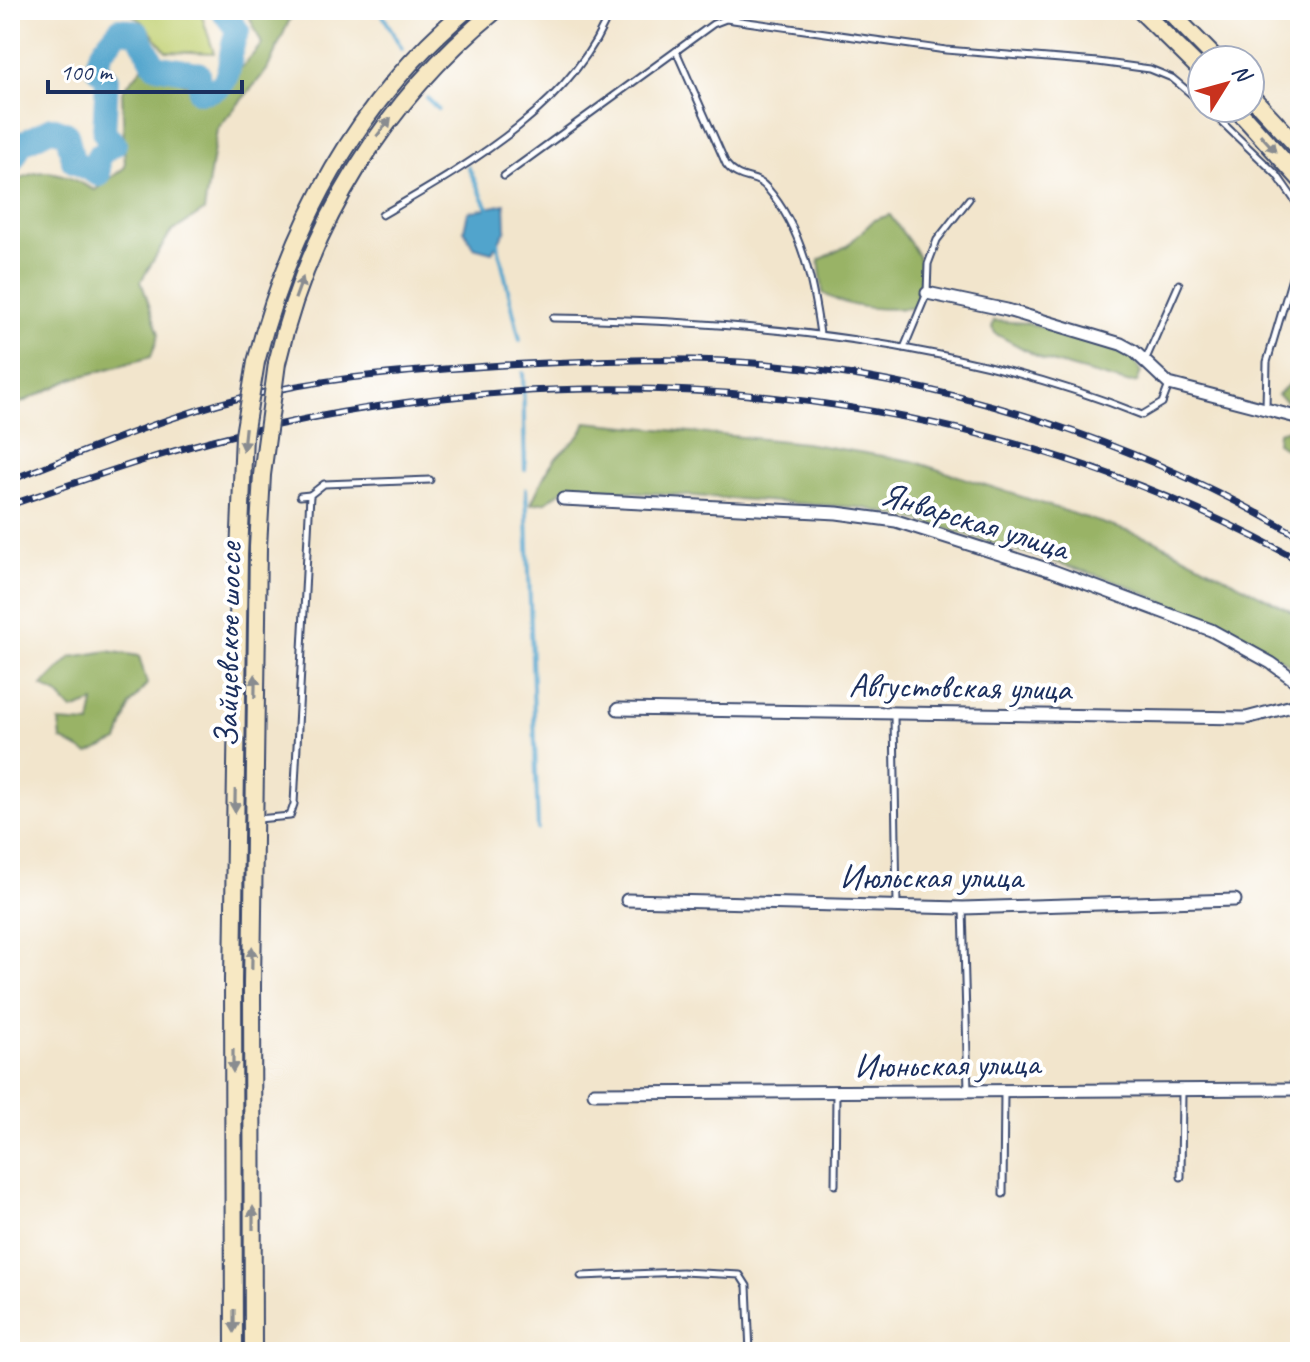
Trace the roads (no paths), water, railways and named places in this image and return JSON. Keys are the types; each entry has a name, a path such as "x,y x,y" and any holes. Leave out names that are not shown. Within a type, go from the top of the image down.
{"main road":[{"name":"Зайцевское шоссе","path":"234,1352 233,981 239,555 241,469 252,380 276,292 316,196 384,94 466,10"},
{"name":"Зайцевское шоссе","path":"253,1352 253,820 258,547 267,429 280,350 302,278 341,192 398,109 460,42 496,10"},
{"path":"1140,10 1186,55"},
{"path":"1168,10 1201,44"},
{"path":"1266,112 1300,149"},
{"path":"1250,124 1300,179"}],"street":[{"path":"927,293 1007,310 1121,344 1169,384 1217,399 1266,407 1300,418"},
{"name":"Январская улица","path":"563,499 837,513 896,521 1053,571 1211,630 1271,663 1300,684"},
{"name":"Августовская улица","path":"618,709 1246,718 1300,704"},
{"name":"Июльская улица","path":"627,900 963,908 1235,900"},
{"name":"Июньская улица","path":"594,1093 1300,1089"}],"lane":[{"path":"382,215 469,161 552,98 587,57 610,10"},
{"path":"504,176 713,24 726,19 946,50 1150,69 1172,78 1186,90"},
{"path":"676,51 726,164 739,177 766,186 800,240 820,334"},
{"path":"1224,124 1277,175 1300,208"},
{"path":"904,348 927,293 928,264 937,240 969,199"},
{"path":"1266,407 1267,362 1300,251"},
{"path":"1145,362 1179,284"},
{"path":"553,318 678,321 820,334 996,366 1142,415 1162,403 1169,384"},
{"path":"300,496 310,495 324,484 430,480"},
{"path":"253,820 290,816 294,804 310,495"},
{"path":"894,714 897,906"},
{"path":"963,908 968,1091"},
{"path":"1003,1194 1004,1091"},
{"path":"1181,1177 1183,1091"},
{"path":"835,1185 836,1093"},
{"path":"581,1276 682,1272 740,1275 747,1286 750,1352"}],"water":[{"path":"505,204 506,230 492,252 473,247 464,230 468,212"}],"waterway":[{"path":"10,165 21,144 52,128 67,134 73,161 99,175 98,156 115,144 104,133 107,79 96,67 101,52 120,29 138,33 155,66 198,73 200,92 213,90 226,78 238,31 222,10"},
{"path":"380,10 402,49"},
{"path":"427,98 438,109"},
{"path":"468,167 489,210"},
{"path":"497,242 520,340"},
{"path":"523,373 525,470"},
{"path":"526,489 538,829"}],"railway":[{"path":"10,480 204,408 300,385 387,374 504,365 701,360 837,372 975,401 1043,421 1175,472 1300,537"},
{"path":"10,505 206,442 369,408 505,392 642,389 779,398 914,419 1047,453 1176,501 1300,561"}]}
